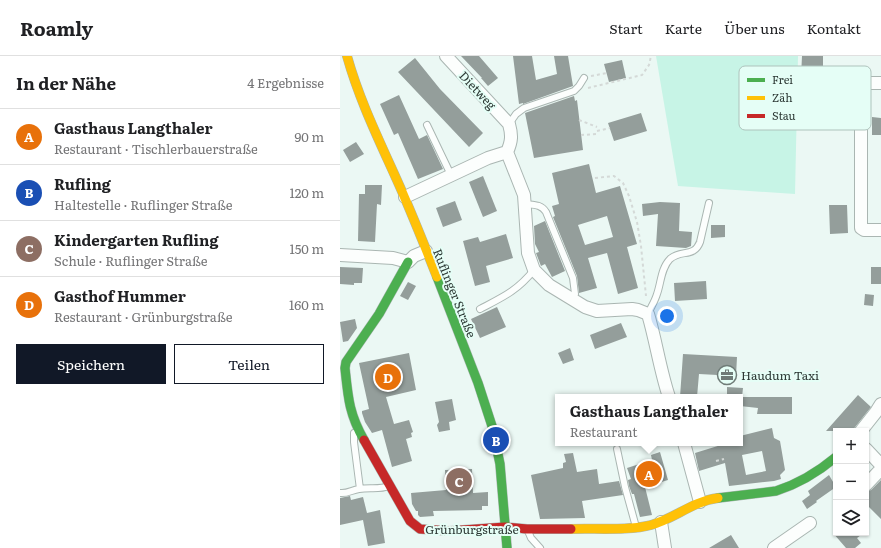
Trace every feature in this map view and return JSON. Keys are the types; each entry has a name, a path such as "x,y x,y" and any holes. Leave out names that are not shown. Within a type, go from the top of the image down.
{"street":[{"name":"Ruflinger Straße","path":"347,56 354,81 364,107 405,198 461,338 490,420 498,452 507,548"},
{"name":"Dietweg","path":"446,56 509,124"},
{"path":"509,124 512,135 507,152 524,195 528,247 534,270 549,285 585,308 593,310 632,309 648,314 668,394"},
{"path":"860,130 861,228 864,230 881,230"},
{"path":"405,198 488,158 507,152"},
{"path":"340,255 394,258 408,262 414,256 426,251"},
{"name":"Grünburgstraße","path":"408,262 379,314 346,362 345,406 410,521 420,529 457,531 505,526 527,529 636,528 649,526 661,522 700,502 776,491 786,488 833,460"},
{"path":"863,428 881,404"},
{"path":"685,446 700,502"},
{"path":"869,453 881,464"},
{"path":"869,482 881,469"},
{"path":"661,522 665,548"},
{"path":"774,548 810,523"}],"lane":[{"path":"509,124 516,114 524,108 574,91 584,78"},
{"path":"427,125 452,175"},
{"path":"648,314 657,295 665,265 674,256 692,252 698,248 709,203"},
{"path":"525,204 539,205 543,207 546,212 573,278 575,294 572,300"},
{"path":"480,309 519,287 534,270"},
{"path":"356,426 354,442 360,489"},
{"path":"617,449 625,488 636,528"},
{"path":"340,493 349,493 360,489 382,489 390,485"},
{"path":"527,529 528,534 540,548"}],"path":[{"path":"574,91 642,75 649,65 651,56"},
{"path":"584,78 607,73"},
{"path":"580,120 597,126"},
{"path":"598,131 610,128"},
{"path":"581,135 598,134"},
{"path":"595,178 614,176 623,183 629,196 637,222 641,246 648,314"},
{"path":"716,461 724,459"}],"green space":[{"path":"656,56 798,56 798,66 739,66 739,130 796,130 795,194 678,186"}],"building":[{"path":"461,56 479,56 498,78 488,86"},
{"path":"513,56 532,56 536,80 557,74 554,56 568,56 573,86 523,104 519,104"},
{"path":"802,56 823,56 823,66 802,66"},
{"path":"415,58 440,89 483,133 469,147 398,72"},
{"path":"622,60 626,78 609,82 604,64"},
{"path":"399,95 419,139 427,135 443,169 418,179 398,133 394,135 380,104"},
{"path":"574,96 575,101 577,100 583,150 534,158 525,113"},
{"path":"641,113 647,131 614,141 608,123"},
{"path":"872,117 881,118 881,135 872,135"},
{"path":"356,142 364,154 350,162 343,150"},
{"path":"589,164 596,193 620,186 637,244 627,247 638,288 618,294 607,253 588,258 597,288 579,293 577,276 553,217 555,216 552,206 559,204 552,173","holes":["607,216 613,237 585,245 578,225"]},
{"path":"483,176 497,211 483,217 469,182"},
{"path":"365,185 382,185 381,205 377,204 375,242 358,241 359,194 365,194"},
{"path":"455,201 462,220 443,227 436,208"},
{"path":"660,202 680,203 679,231 692,232 691,246 686,248 656,246 658,214 643,216 642,204"},
{"path":"829,205 847,205 848,233 830,234"},
{"path":"545,221 565,271 552,277 545,264 541,266 536,253 539,252 535,244 534,226"},
{"path":"711,225 725,225 725,237 711,238"},
{"path":"506,234 513,258 486,266 490,282 475,286 463,241 478,237 480,242"},
{"path":"340,267 363,268 362,283 354,283 354,285 340,284"},
{"path":"871,267 881,267 881,284 871,284"},
{"path":"706,281 707,299 675,301 674,283"},
{"path":"408,282 416,286 408,300 400,296"},
{"path":"865,294 874,295 873,306 864,305"},
{"path":"497,307 506,327 480,338 471,319"},
{"path":"355,319 357,328 348,341 343,342 340,322"},
{"path":"621,323 627,337 595,349 590,335"},
{"path":"570,348 574,360 563,364 558,353"},
{"path":"409,353 416,390 386,397 394,424 409,420 413,432 411,433 412,437 406,439 412,461 392,467 382,430 372,433 365,422 362,413 362,411 369,409 359,363"},
{"name":"Haudum Taxi","path":"683,354 737,357 736,376 699,374 697,394 680,394"},
{"path":"727,387 743,388 742,394 727,394"},
{"path":"858,395 871,407 854,428 833,428 833,431 826,431"},
{"path":"743,397 792,397 792,414 757,414 758,408 743,406"},
{"path":"452,399 456,420 449,422 450,430 439,432 437,425 439,422 435,402"},
{"path":"772,428 774,438 780,441 785,470 780,475 781,479 774,481 729,486 725,463 699,471 695,453 718,446 743,446 743,435","holes":["762,451 766,471 746,475 742,455"]},
{"path":"660,452 668,480 645,487 652,515 640,517 634,494 632,494 629,486 628,480 631,479 627,468 652,460 651,455"},
{"path":"573,453 577,472 597,469 599,484 619,481 623,495 582,501 585,518 540,519 531,475 563,468 563,463 566,462 564,454"},
{"path":"472,469 473,493 488,492 488,506 482,506 482,510 433,511 434,516 420,517 418,515 418,511 416,511 412,504 411,493 446,490 445,470"},
{"path":"829,475 833,482 833,489 807,509 802,501 810,495 808,491"},
{"path":"881,480 881,519 869,507 869,491"},
{"path":"350,496 351,500 363,497 367,513 380,510 385,543 368,546 363,520 340,525 340,498"},
{"path":"731,535 739,548 709,548"},
{"path":"836,536 860,536 857,538 861,543 855,548 846,548"}],"traffic: fast":[{"path":"364,440 355,422 350,405 345,368 346,362 379,314 408,262"},
{"path":"437,277 478,383 492,426 500,464 507,548"},
{"path":"718,498 776,491 808,477 833,459"}],"traffic: slow":[{"path":"347,56 363,103 407,203 437,277"},
{"path":"571,529 622,529 642,527 668,519 692,506 718,498"}],"traffic: jam":[{"path":"364,440 410,521 420,529 449,531 505,527 527,529 571,529"}],"place":[{"name":"Haudum Taxi","path":"727,375"},
{"name":"Gasthof Hummer","path":"388,377"},
{"name":"Rufling","path":"496,440"},
{"name":"Gasthaus Langthaler","path":"649,474"},
{"name":"Kindergarten Rufling","path":"459,481"}]}
